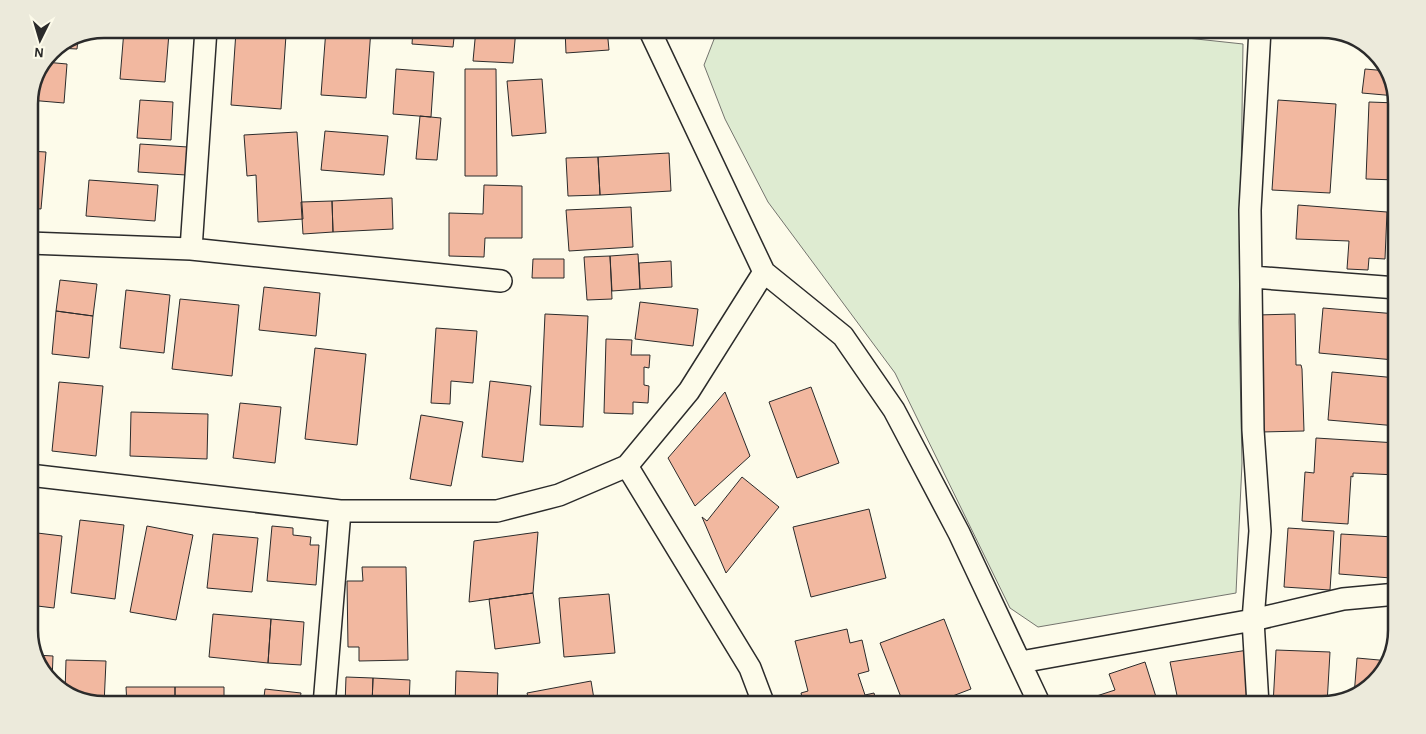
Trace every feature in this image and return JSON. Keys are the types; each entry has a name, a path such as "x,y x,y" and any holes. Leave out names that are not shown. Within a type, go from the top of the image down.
{"street":[{"path":"191,249 205,37"},
{"path":"653,37 764,272 843,336 894,410 959,533 1036,696"},
{"path":"1257,696 1253,620 1260,531 1253,430 1250,210 1260,37"},
{"path":"38,243 191,249 501,281"},
{"path":"38,477 340,510 497,511 559,495 627,466 688,391 764,272"},
{"path":"1252,277 1388,287"},
{"path":"627,466 750,668 761,696"},
{"path":"325,696 340,510"},
{"path":"1021,662 1253,620 1343,599 1388,595"}],"green space":[{"path":"715,37 1178,37 1243,44 1239,322 1242,463 1236,593 1038,627 1010,608 895,373 768,202 725,119 704,65"}],"building":[{"path":"123,37 169,37 165,82 120,79"},
{"path":"236,37 286,37 281,109 231,105"},
{"path":"325,37 370,37 366,98 321,95"},
{"path":"412,37 454,37 453,47 412,44"},
{"path":"475,37 515,37 513,63 473,61"},
{"path":"565,37 608,37 609,50 566,53"},
{"path":"78,43 77,49 67,48 70,46"},
{"path":"67,64 64,103 38,101 40,86 50,65"},
{"path":"396,69 434,72 431,117 393,114"},
{"path":"465,69 496,69 497,176 465,176"},
{"path":"1365,69 1379,70 1385,82 1388,95 1362,93"},
{"path":"542,79 546,133 512,136 507,81"},
{"path":"140,100 173,102 171,140 137,138"},
{"path":"1278,100 1336,104 1330,193 1272,190"},
{"path":"1369,102 1388,103 1388,180 1366,179"},
{"path":"420,116 441,118 437,160 416,159"},
{"path":"325,131 388,136 384,175 321,170"},
{"path":"297,132 303,219 258,222 256,175 247,176 244,135"},
{"path":"140,144 188,147 186,175 138,172"},
{"path":"38,152 46,152 41,209 38,209"},
{"path":"669,153 671,191 600,195 598,157"},
{"path":"598,157 600,195 568,196 566,158"},
{"path":"89,180 158,185 155,221 86,216"},
{"path":"484,185 522,186 522,238 485,238 484,257 449,256 449,213 483,214"},
{"path":"392,198 393,229 333,232 332,201"},
{"path":"332,201 333,232 303,234 301,202"},
{"path":"1298,205 1387,212 1385,259 1369,258 1368,270 1347,269 1349,241 1296,239"},
{"path":"631,207 633,247 569,251 566,210"},
{"path":"638,254 640,289 612,291 610,256"},
{"path":"610,256 612,299 587,300 584,257"},
{"path":"533,259 564,259 564,278 532,278"},
{"path":"671,261 672,287 640,289 639,263"},
{"path":"60,280 97,284 93,316 56,311"},
{"path":"264,287 320,293 316,336 259,330"},
{"path":"126,290 170,295 164,353 120,348"},
{"path":"180,299 239,305 232,376 172,369"},
{"path":"640,302 698,309 693,346 635,339"},
{"path":"1323,308 1388,313 1388,359 1319,353"},
{"path":"56,311 93,316 89,358 52,354"},
{"path":"545,314 588,316 583,427 540,425"},
{"path":"1295,314 1296,365 1301,365 1302,369 1304,431 1261,432 1257,315"},
{"path":"436,328 477,331 473,383 451,381 450,404 431,403"},
{"path":"606,339 632,340 631,355 650,355 649,368 644,367 644,385 649,386 648,403 633,402 633,414 604,413"},
{"path":"315,348 366,354 357,445 305,439"},
{"path":"1332,372 1388,377 1388,425 1328,420"},
{"path":"490,381 531,386 523,462 482,457"},
{"path":"59,382 103,386 96,456 52,451"},
{"path":"811,387 839,463 797,478 769,402"},
{"path":"725,392 750,456 695,506 668,458"},
{"path":"240,403 281,407 275,463 233,458"},
{"path":"131,412 208,414 207,459 130,456"},
{"path":"421,415 463,422 451,486 410,479"},
{"path":"1316,438 1388,442 1388,475 1353,473 1353,477 1351,476 1348,524 1302,521 1305,472 1314,473"},
{"path":"742,477 779,507 726,573 702,517 707,521"},
{"path":"869,509 886,578 811,597 793,527"},
{"path":"80,520 124,525 115,599 71,593"},
{"path":"147,526 193,535 176,620 130,612"},
{"path":"272,526 293,528 293,535 311,537 310,545 319,545 316,585 267,581"},
{"path":"1288,528 1334,531 1330,590 1284,587"},
{"path":"538,532 533,593 469,602 474,541"},
{"path":"38,533 62,536 54,608 38,606"},
{"path":"213,534 258,538 252,592 207,588"},
{"path":"1341,534 1388,537 1388,578 1339,574"},
{"path":"362,567 406,567 408,660 359,661 359,647 348,647 347,581 363,581"},
{"path":"533,593 540,643 495,649 489,599"},
{"path":"609,594 615,653 564,657 559,598"},
{"path":"213,614 271,619 268,663 209,657"},
{"path":"271,619 304,622 301,665 268,663"},
{"path":"944,619 971,689 953,696 901,696 880,643"},
{"path":"847,629 850,643 862,640 869,671 858,674 865,695 874,693 875,696 802,696 801,693 808,691 795,641"},
{"path":"1248,650 1250,696 1177,696 1170,662"},
{"path":"1276,650 1330,652 1327,696 1273,696"},
{"path":"42,655 53,656 52,672"},
{"path":"1357,658 1382,660 1372,674 1355,688"},
{"path":"66,660 106,661 104,696 86,694 74,690 65,684"},
{"path":"1145,662 1156,696 1097,696 1115,690 1109,674"},
{"path":"456,671 498,673 497,696 455,696"},
{"path":"346,677 373,678 372,696 345,696"},
{"path":"373,678 410,680 409,696 372,696"},
{"path":"591,681 594,696 528,696 527,693"},
{"path":"126,687 175,687 175,696 126,696"},
{"path":"175,687 224,687 224,696 175,696"},
{"path":"265,689 301,693 300,696 264,696"}]}
